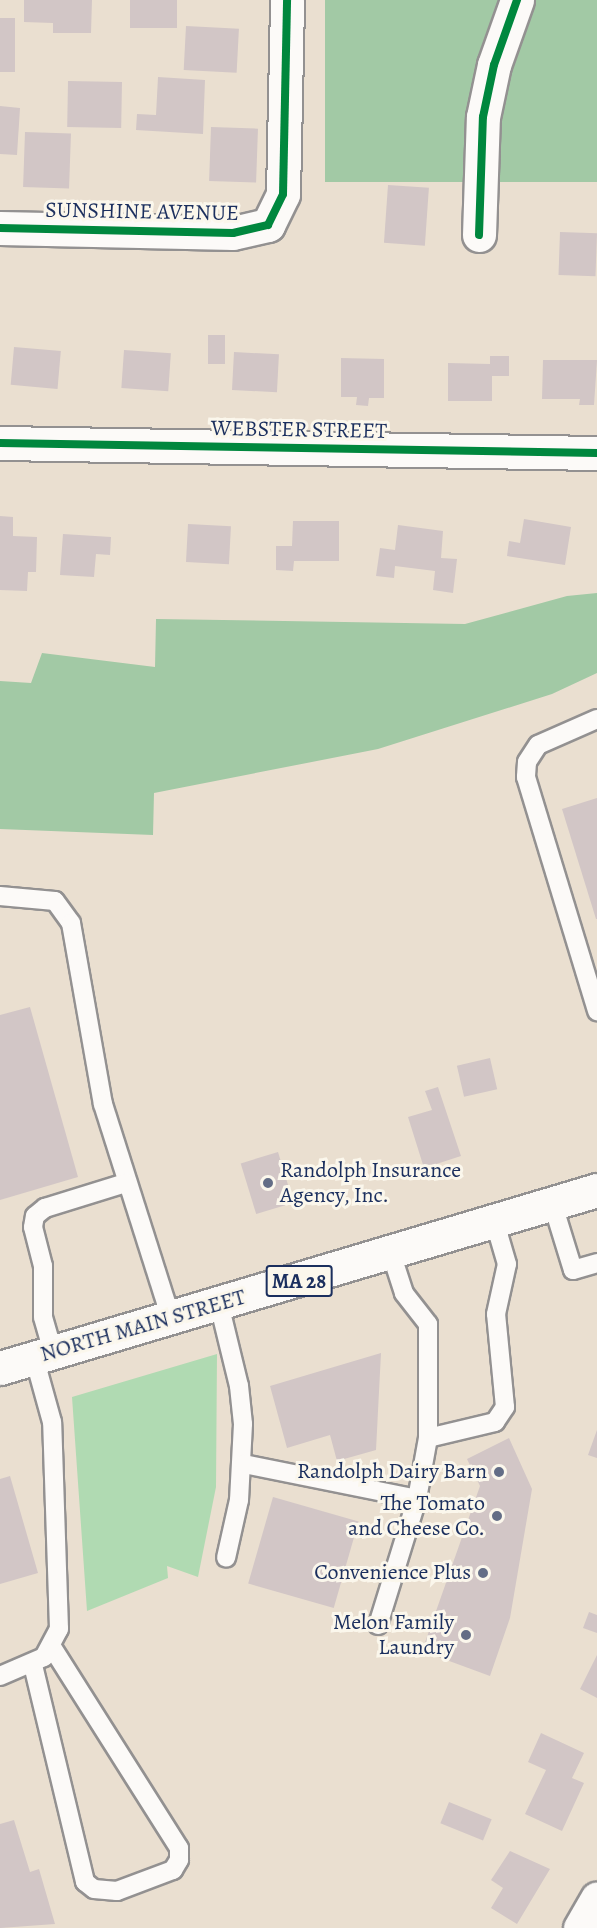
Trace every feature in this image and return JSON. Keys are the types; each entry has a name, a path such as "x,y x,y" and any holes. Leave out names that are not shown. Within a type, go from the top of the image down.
{"street":[{"name":"SUNSHINE AVENUE","path":"0,228 233,233 268,225 283,194 288,0"},
{"path":"479,235 483,117 494,65 517,0"},
{"name":"WEBSTER STREET","path":"0,444 597,453"},
{"name":"NORTH MAIN STREET","path":"0,1368 495,1223 597,1190"},
{"path":"580,1928 597,1899"}],"lane":[{"path":"597,719 538,745 527,762 526,777 597,1011"},
{"path":"0,896 47,899 67,912 75,939 103,1104 126,1183 171,1318"},
{"path":"0,1676 33,1665 52,1647 61,1611 52,1422 44,1355 43,1266 33,1227 35,1216 45,1208 126,1183"},
{"path":"553,1205 573,1270 597,1263"},
{"path":"428,1438 495,1422 505,1407 496,1314 507,1264 495,1223"},
{"path":"378,1625 417,1499 428,1438 428,1324 404,1293 391,1253"},
{"path":"219,1304 239,1386 244,1464 226,1558"},
{"path":"244,1464 417,1499"},
{"path":"33,1665 85,1882 94,1889 117,1891 173,1870 179,1860 179,1848 52,1647"}],"green space":[{"path":"325,0 597,0 597,182 325,182"},
{"path":"597,593 597,673 552,694 378,749 154,793 153,835 0,829 0,681 31,683 42,653 155,667 156,619 465,624 567,596"},
{"path":"217,1354 216,1487 198,1577 167,1566 168,1578 87,1611 72,1397"}],"building":[{"path":"24,0 92,0 91,33 53,33 53,23 24,22"},
{"path":"130,0 177,0 177,28 130,28"},
{"path":"0,18 15,18 15,72 0,72"},
{"path":"186,26 239,29 237,73 184,70"},
{"path":"158,77 205,80 203,134 136,130 137,114 156,115"},
{"path":"68,81 122,82 121,128 67,127"},
{"path":"0,106 20,108 17,155 0,154"},
{"path":"211,127 258,129 256,183 209,181"},
{"path":"25,132 71,134 69,189 23,187"},
{"path":"388,185 429,188 425,246 384,243"},
{"path":"560,232 597,233 595,276 558,275"},
{"path":"208,335 225,335 225,364 208,364"},
{"path":"14,347 61,351 58,389 11,385"},
{"path":"124,350 171,353 168,391 121,388"},
{"path":"234,352 279,354 277,392 232,390"},
{"path":"490,356 509,356 509,376 492,376 492,401 448,401 448,363 490,364"},
{"path":"341,358 384,359 384,398 369,398 368,406 356,405 357,397 341,397"},
{"path":"543,360 597,360 594,405 579,405 580,399 542,399"},
{"path":"0,516 13,517 13,536 37,537 36,572 28,572 27,591 0,590"},
{"path":"524,519 571,527 565,565 507,556 509,541 520,543"},
{"path":"293,521 339,521 339,561 294,561 293,571 276,570 276,546 292,546"},
{"path":"188,524 231,526 229,564 186,562"},
{"path":"398,525 443,531 441,558 457,559 453,593 433,590 435,571 395,566 394,578 376,576 380,548 395,550"},
{"path":"63,534 111,537 110,555 96,554 94,577 60,575"},
{"path":"597,798 597,919 596,919 562,809"},
{"path":"30,1007 78,1177 0,1200 0,1015"},
{"path":"490,1058 497,1089 464,1097 457,1066"},
{"path":"438,1087 461,1156 424,1168 408,1117 432,1110 425,1091"},
{"name":"Randolph Insurance Agency, Inc.","path":"278,1152 293,1203 256,1214 241,1163"},
{"path":"381,1353 376,1450 337,1461 330,1435 287,1448 270,1386"},
{"path":"597,1430 597,1458 588,1455"},
{"path":"509,1438 532,1489 510,1618 490,1676 422,1651 480,1486 467,1459"},
{"path":"10,1476 38,1573 0,1584 0,1479"},
{"path":"273,1497 359,1522 334,1608 248,1584"},
{"path":"589,1612 597,1615 597,1633 583,1628"},
{"path":"597,1655 597,1698 580,1689"},
{"path":"541,1733 584,1753 572,1778 584,1783 562,1831 525,1814 546,1770 528,1762"},
{"path":"449,1802 492,1819 483,1841 440,1823"},
{"path":"14,1820 30,1872 39,1869 55,1924 0,1928 0,1824"},
{"path":"510,1851 550,1869 517,1924 491,1908 503,1888 491,1880"}],"cycle path":[{"path":"0,228 233,233 268,225 283,194 287,0"},
{"path":"479,235 483,117 494,65 517,0"},
{"path":"0,443 597,453"}],"place":[{"name":"Randolph Insurance Agency, Inc.","path":"268,1183"},
{"name":"Randolph Dairy Barn","path":"499,1472"},
{"name":"The Tomato and Cheese Co.","path":"497,1516"},
{"name":"Convenience Plus","path":"483,1573"},
{"name":"Melon Family Laundry","path":"466,1635"}]}
